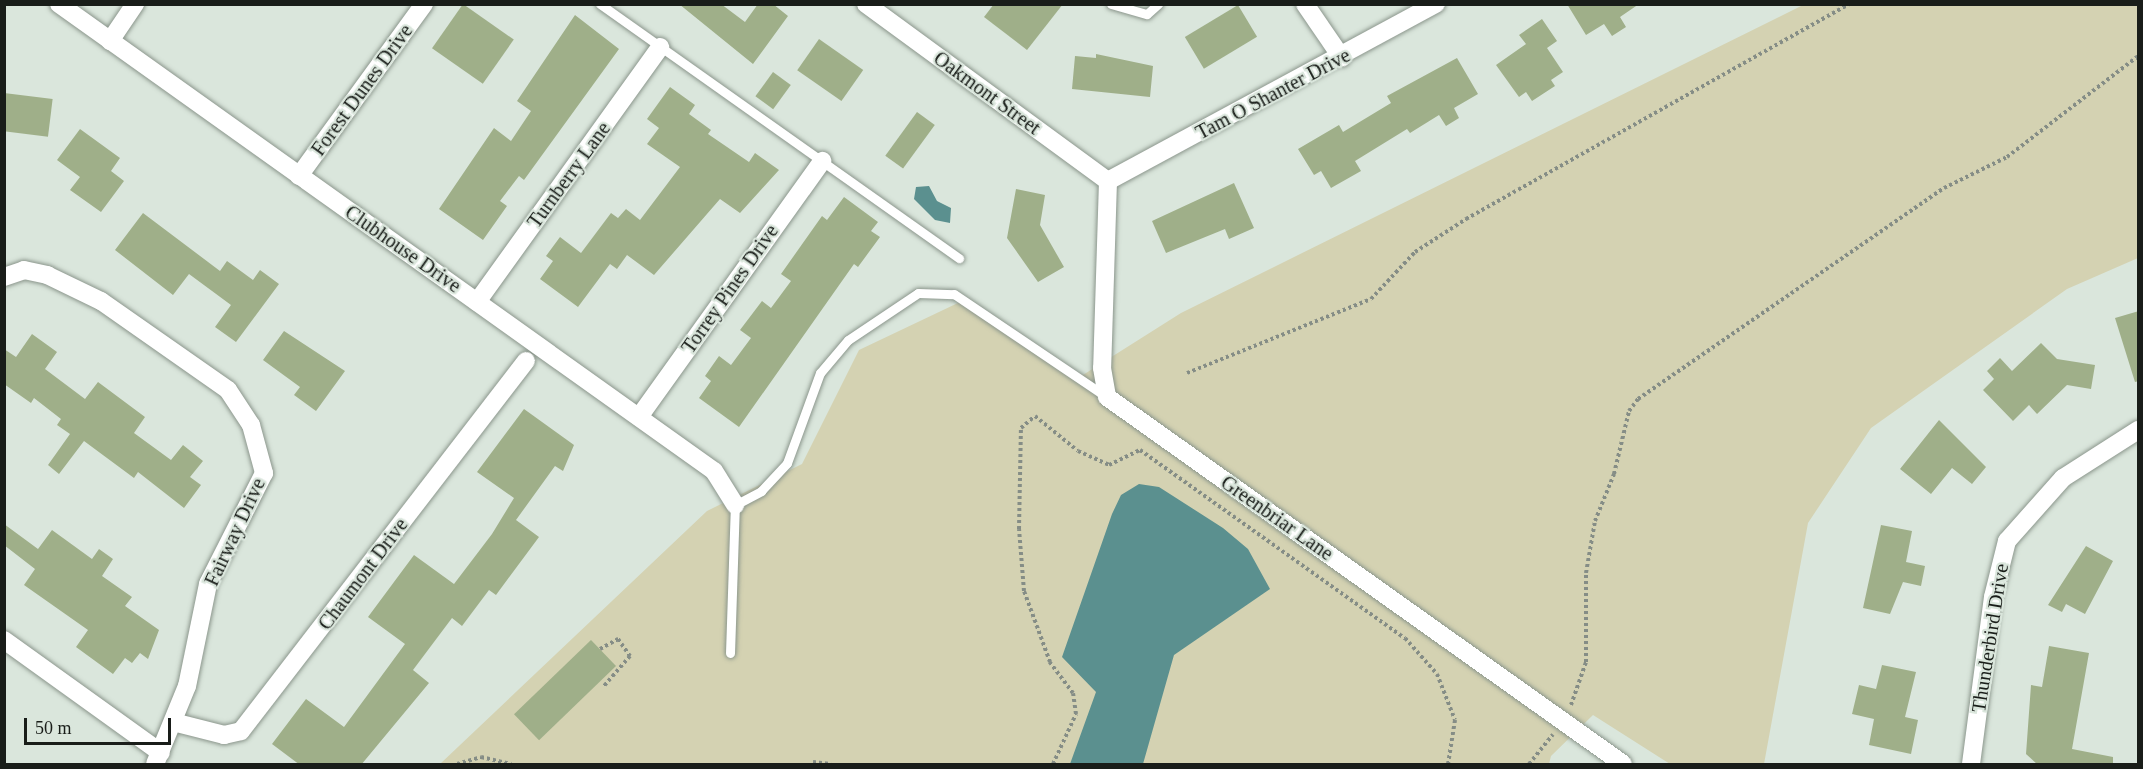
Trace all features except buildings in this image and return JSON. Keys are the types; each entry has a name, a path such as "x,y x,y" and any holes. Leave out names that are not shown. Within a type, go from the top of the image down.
{"street":[{"name":"Clubhouse Drive","path":"59,4 714,471 735,505"},
{"path":"110,41 135,4"},
{"name":"Forest Dunes Drive","path":"299,176 424,4"},
{"name":"Oakmont Street","path":"866,4 1108,181"},
{"path":"1305,4 1342,58"},
{"name":"Tam O Shanter Drive","path":"1108,181 1342,58 1436,4"},
{"name":"Turnberry Lane","path":"477,302 660,47"},
{"name":"Torrey Pines Drive","path":"639,417 822,161"},
{"path":"1107,397 1102,368 1108,181"},
{"name":"Fairway Drive","path":"4,277 24,270 47,275 101,301 228,390 250,425 264,473 208,584 187,686 158,759"},
{"name":"Chaumont Drive","path":"173,722 224,735 241,731 526,361"},
{"name":"Greenbriar Lane","path":"1107,397 1623,765"},
{"name":"Thunderbird Drive","path":"1971,765 1993,597 2007,541 2063,478 2139,430"},
{"path":"4,640 158,759"}],"lane":[{"path":"600,4 959,258"},
{"path":"1111,4 1147,14 1158,4"},
{"path":"730,653 735,505 761,491 787,463 820,374 848,340 918,293 954,294 1107,397"}],"path":[{"path":"1187,373 1371,299 1415,252 1466,219 1849,4"},
{"path":"1529,765 1563,722 1586,662 1586,573 1595,521 1629,411 1638,399 1944,188 1991,168 2139,56"},
{"path":"1053,765 1076,714 1073,693 1050,662 1024,591 1019,507 1021,429 1028,416 1109,465 1140,450 1405,638 1437,674 1455,720 1448,765"},
{"path":"600,649 618,639 630,656 604,686"},
{"path":"457,765 481,757 512,765"},
{"path":"813,762 831,765"}],"shaded area":[{"path":"1803,5 2138,5 2138,258 2067,289 1871,428 1808,523 1764,764 1670,764 1593,715 1551,756 1549,764 440,764 707,511 802,464 859,350 960,302 1075,380 1181,313"}],"water":[{"path":"929,186 937,201 951,208 950,223 935,220 914,199 916,187"},
{"path":"1139,484 1159,487 1223,528 1248,549 1270,589 1174,655 1143,764 1070,764 1096,692 1062,657 1112,514 1121,495"}]}
